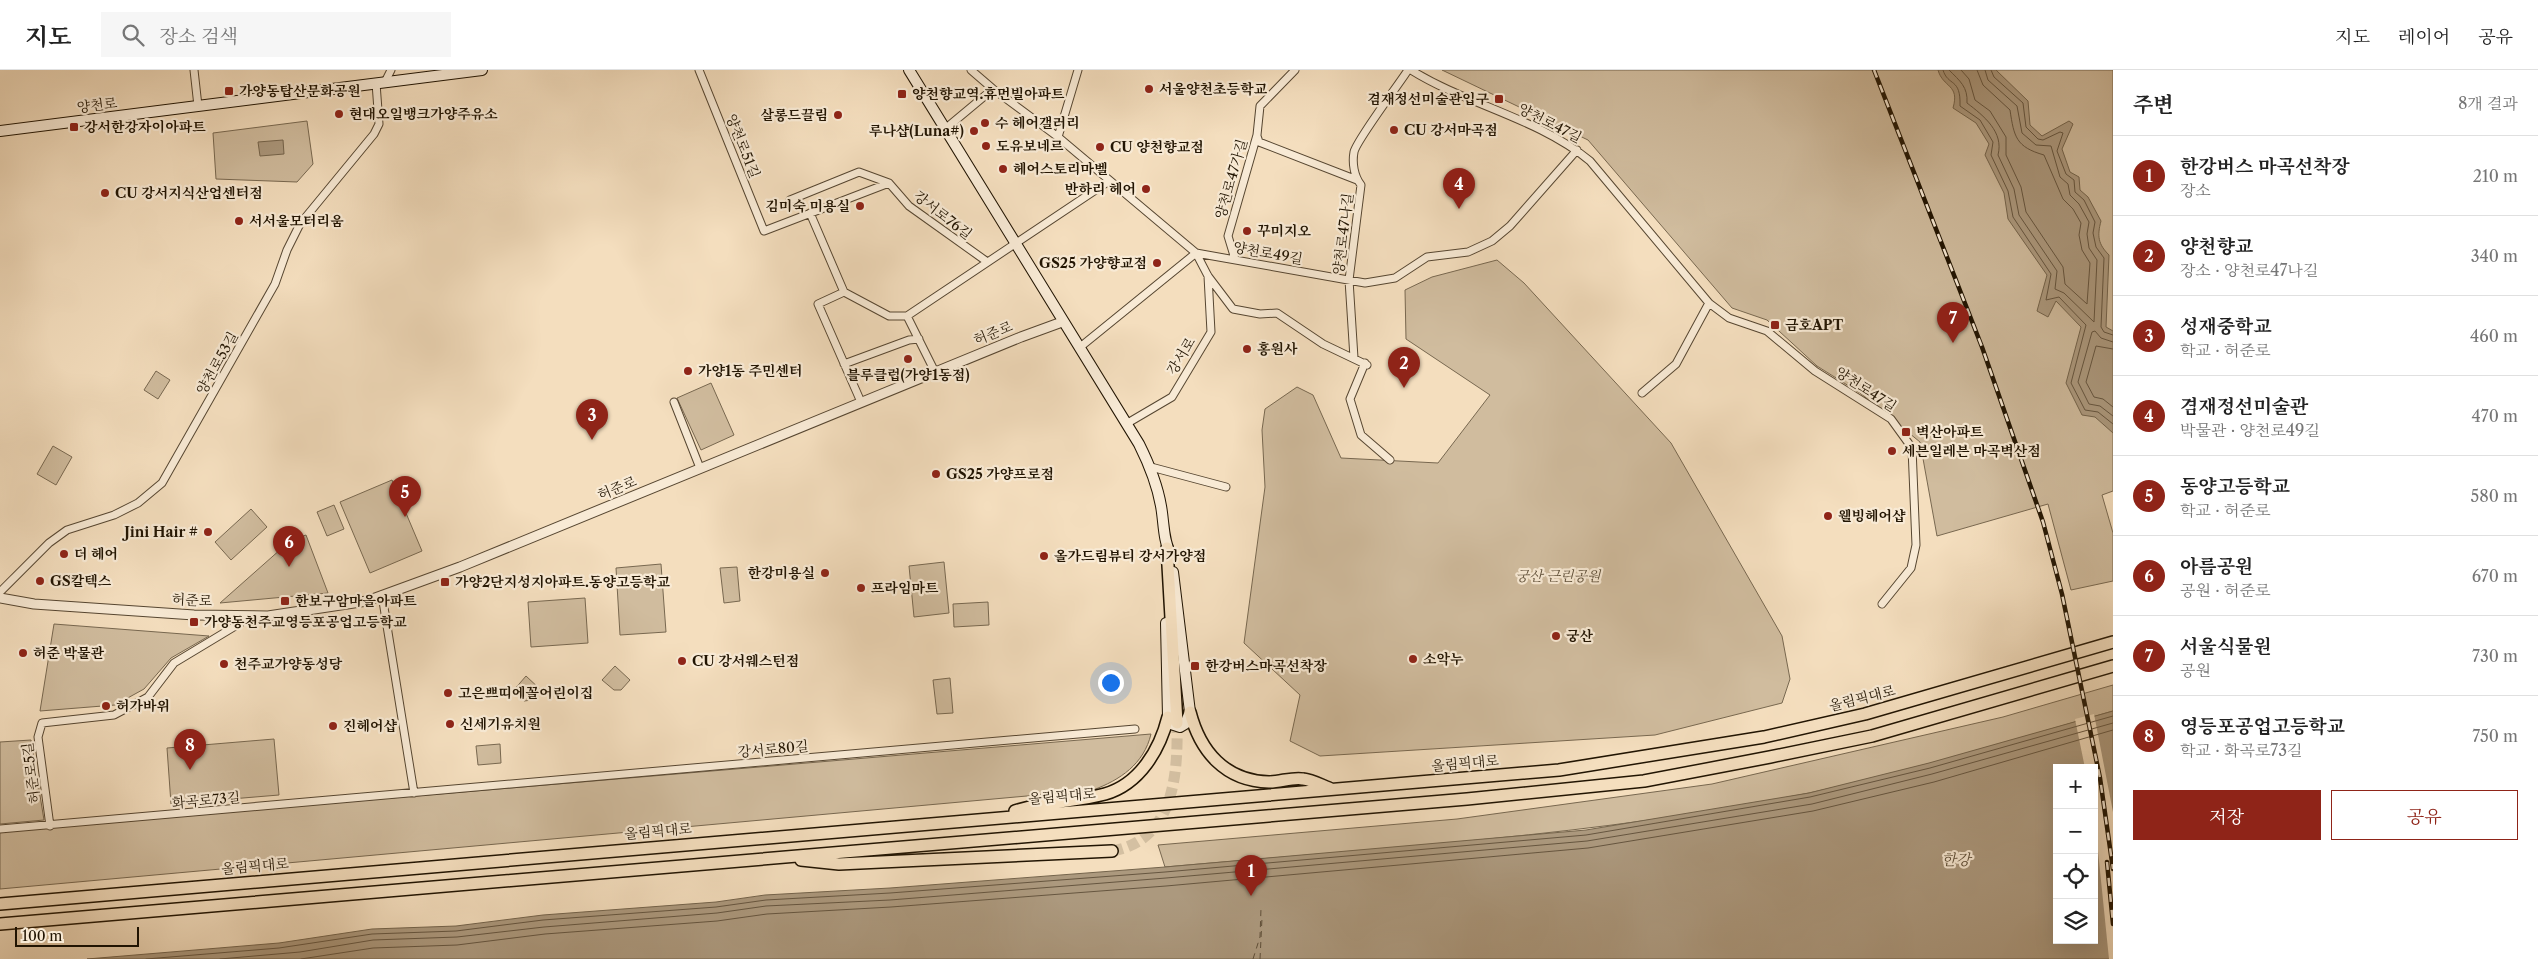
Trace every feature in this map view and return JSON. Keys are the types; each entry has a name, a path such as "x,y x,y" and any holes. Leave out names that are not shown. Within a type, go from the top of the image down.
{"highway":[{"path":"999,817 1039,803 1106,794 1122,785 1140,771 1156,750 1172,720 1167,548"},
{"name":"올림픽대로","path":"0,904 1559,770 1764,737 1865,714 2113,642"},
{"path":"0,924 1477,798 1644,781 1872,736 2113,666"},
{"path":"1190,712 1194,728 1204,749 1228,770 1241,777 1268,782 1303,779 1332,790"},
{"path":"774,857 839,864 1112,851"}],"main road":[{"name":"양천로","path":"0,131 482,70"},
{"path":"909,70 1151,467 1161,506 1167,548 1172,555 1190,712 1186,724 1180,727 1171,724 1172,720"}],"street":[{"path":"194,70 198,106"},
{"path":"381,83 391,70"},
{"name":"양천로51길","path":"699,70 764,231 810,213"},
{"path":"971,70 993,90 1058,137 1196,253 1208,276 1232,309 1260,314 1277,313 1323,344 1366,364 1350,399 1361,435 1390,460"},
{"path":"1058,137 1078,70"},
{"name":"양천로47가길","path":"1235,259 1228,236 1257,135 1260,106 1295,70"},
{"name":"양천로47길","path":"1409,70 1546,133 1577,150 1590,161 1709,303 1729,318 1768,331 1815,371 1891,419 1912,448 1916,545 1910,568 1882,604"},
{"name":"양천로47나길","path":"1354,358 1349,280 1361,185 1357,180 1354,168 1354,150 1409,70"},
{"name":"양천로53길","path":"0,592 50,543 67,530 114,515 138,503 162,483 275,284 286,250 300,224 374,134 379,124 381,83"},
{"path":"945,129 993,90"},
{"name":"양천로47가길","path":"1257,135 1260,142 1357,180"},
{"name":"양천로49길","path":"1196,253 1365,283 1395,278 1427,257 1468,252 1492,241 1510,226 1577,150"},
{"name":"강서로76길","path":"790,200 858,172 889,183 909,206 986,261"},
{"path":"889,183 810,213 844,292 888,316 907,316 1014,242 1109,181"},
{"path":"1079,348 1196,253"},
{"name":"강서로","path":"1126,424 1172,397 1211,332 1208,276"},
{"path":"844,292 818,304 861,402"},
{"path":"1642,394 1676,364 1709,303"},
{"path":"907,316 935,372"},
{"name":"허준로","path":"0,598 34,604 194,615 268,616 327,609 382,595 460,567 861,402 1062,322"},
{"path":"844,364 909,340 919,339"},
{"path":"674,402 700,468"},
{"path":"1151,467 1226,487"},
{"path":"382,595 414,793"},
{"name":"허준로5길","path":"50,826 38,737 42,723 114,715 148,697 174,662 252,616"},
{"name":"강서로80길","path":"414,793 1135,729"},
{"name":"화곡로73길","path":"0,829 414,793"}],"green space":[{"path":"1442,70 2113,70 2113,491 2102,495 2113,533 2113,581 2071,590 2048,504 1937,536 1920,442 1860,393 1817,366 1767,320 1732,308 1588,140"},
{"path":"307,121 313,164 297,182 216,179 213,133"},
{"name":"궁산 근린공원","path":"1497,260 1524,283 1671,443 1782,636 1790,679 1782,703 1655,735 1320,756 1290,741 1300,695 1244,643 1265,487 1262,430 1265,409 1297,387 1313,395 1341,458 1438,463 1490,395 1406,339 1405,290 1432,277"},
{"path":"156,371 170,380 158,399 144,390"},
{"path":"711,383 734,435 701,450 677,398"},
{"path":"53,446 72,457 56,485 37,474"},
{"path":"392,480 422,551 370,573 340,502"},
{"path":"334,505 344,529 327,536 317,512"},
{"path":"251,509 267,527 231,560 215,542"},
{"path":"306,535 328,593 220,603 290,541"},
{"path":"944,562 949,613 914,617 909,566"},
{"path":"661,564 666,632 620,635 616,568"},
{"path":"737,567 740,601 724,603 720,568"},
{"path":"585,598 588,643 531,647 528,602"},
{"path":"988,602 989,625 954,627 953,604"},
{"path":"54,624 209,636 171,658 144,689 115,705 40,711"},
{"path":"615,666 630,680 621,690 614,690 602,680"},
{"path":"526,676 541,690 532,700 524,701 513,691"},
{"path":"950,678 953,713 937,714 933,680"},
{"path":"2113,685 2113,711 1886,775 1809,793 1729,808 1649,820 1488,839 1165,867 1158,845 1457,819 1712,784 2003,717"},
{"path":"1151,734 1143,754 1130,770 1093,790 0,889 0,831"},
{"path":"274,739 279,795 171,804 167,748"},
{"path":"31,740 44,820 0,824 0,742"},
{"path":"500,744 501,763 478,765 476,746"}],"water":[{"path":"1938,70 1996,70 2028,101 2030,125 2042,136 2069,121 2073,124 2062,149 2070,172 2079,177 2080,190 2088,197 2101,221 2099,240 2109,255 2106,327 2113,331 2113,433 2095,417 2082,415 2066,383 2081,327 2056,301 2048,317 2037,311 2047,275 2008,219 2004,193 1985,155 1989,144 1976,123 1953,108 1955,100 1953,90 1940,76"},
{"path":"283,140 284,154 260,156 258,142"},
{"name":"한강","path":"2113,711 2113,959 87,959 279,943 372,929 456,926 543,915 716,902 765,895 890,888 1165,867 1586,830 1809,793 1929,763"}],"pier":[{"path":"2094,714 2113,812 2113,959 2109,959 2098,851 2098,764 2084,764 2075,719"}],"ferry route":[{"path":"1253,959 1260,937 1261,908"},
{"path":"1260,959 1262,918"}],"tunnel":[{"path":"1112,851 1133,844 1148,834 1160,819 1168,802 1173,783 1176,763 1177,723"}],"railway":[{"path":"1874,70 1982,347 2043,522 2062,594 2100,778 2113,869"},
{"path":"2107,862 2113,924"}],"place":[{"name":"서울양천초등학교","path":"1149,89"},
{"name":"가양동탑산문화공원","path":"229,91"},
{"name":"양천향교역.휴먼빌아파트","path":"902,94"},
{"name":"겸재정선미술관입구","path":"1499,99"},
{"name":"현대오일뱅크가양주유소","path":"339,114"},
{"name":"살롱드끌림","path":"838,115"},
{"name":"수 헤어갤러리","path":"985,123"},
{"name":"강서한강자이아파트","path":"74,127"},
{"name":"CU 강서마곡점","path":"1394,130"},
{"name":"루나샵(Luna#)","path":"974,131"},
{"name":"도유보네르","path":"986,146"},
{"name":"CU 양천향교점","path":"1100,147"},
{"name":"헤어스토리마벨","path":"1003,169"},
{"name":"반하리 헤어","path":"1146,189"},
{"name":"CU 강서지식산업센터점","path":"105,193"},
{"name":"김미숙 미용실","path":"860,206"},
{"name":"겸재정선미술관","path":"1459,209"},
{"name":"서서울모터리움","path":"239,221"},
{"name":"꾸미지오","path":"1247,231"},
{"name":"GS25 가양향교점","path":"1157,263"},
{"name":"금호APT","path":"1775,325"},
{"name":"서울식물원","path":"1953,343"},
{"name":"홍원사","path":"1247,349"},
{"name":"블루클럽(가양1동점)","path":"908,359"},
{"name":"가양1동 주민센터","path":"688,371"},
{"name":"양천향교","path":"1404,388"},
{"name":"벽산아파트","path":"1906,432"},
{"name":"성재중학교","path":"592,440"},
{"name":"세븐일레븐 마곡벽산점","path":"1892,451"},
{"name":"GS25 가양프로점","path":"936,474"},
{"name":"웰빙헤어샵","path":"1828,516"},
{"name":"동양고등학교","path":"405,517"},
{"name":"Jini Hair #","path":"208,532"},
{"name":"더 헤어","path":"64,554"},
{"name":"올가드림뷰티 강서가양점","path":"1044,556"},
{"name":"아름공원","path":"289,567"},
{"name":"한강미용실","path":"825,573"},
{"name":"GS칼텍스","path":"40,581"},
{"name":"가양2단지성지아파트.동양고등학교","path":"445,582"},
{"name":"프라임마트","path":"861,588"},
{"name":"한보구암마을아파트","path":"285,601"},
{"name":"가양동천주교영등포공업고등학교","path":"194,622"},
{"name":"궁산","path":"1556,636"},
{"name":"허준 박물관","path":"23,653"},
{"name":"소악누","path":"1413,659"},
{"name":"CU 강서웨스턴점","path":"682,661"},
{"name":"천주교가양동성당","path":"224,664"},
{"name":"한강버스마곡선착장","path":"1195,666"},
{"name":"고은쁘띠에꼴어린이집","path":"448,693"},
{"name":"허가바위","path":"106,706"},
{"name":"신세기유치원","path":"450,724"},
{"name":"진헤어샵","path":"333,726"},
{"name":"영등포공업고등학교","path":"190,770"},
{"name":"한강버스 마곡선착장","path":"1251,896"}]}
